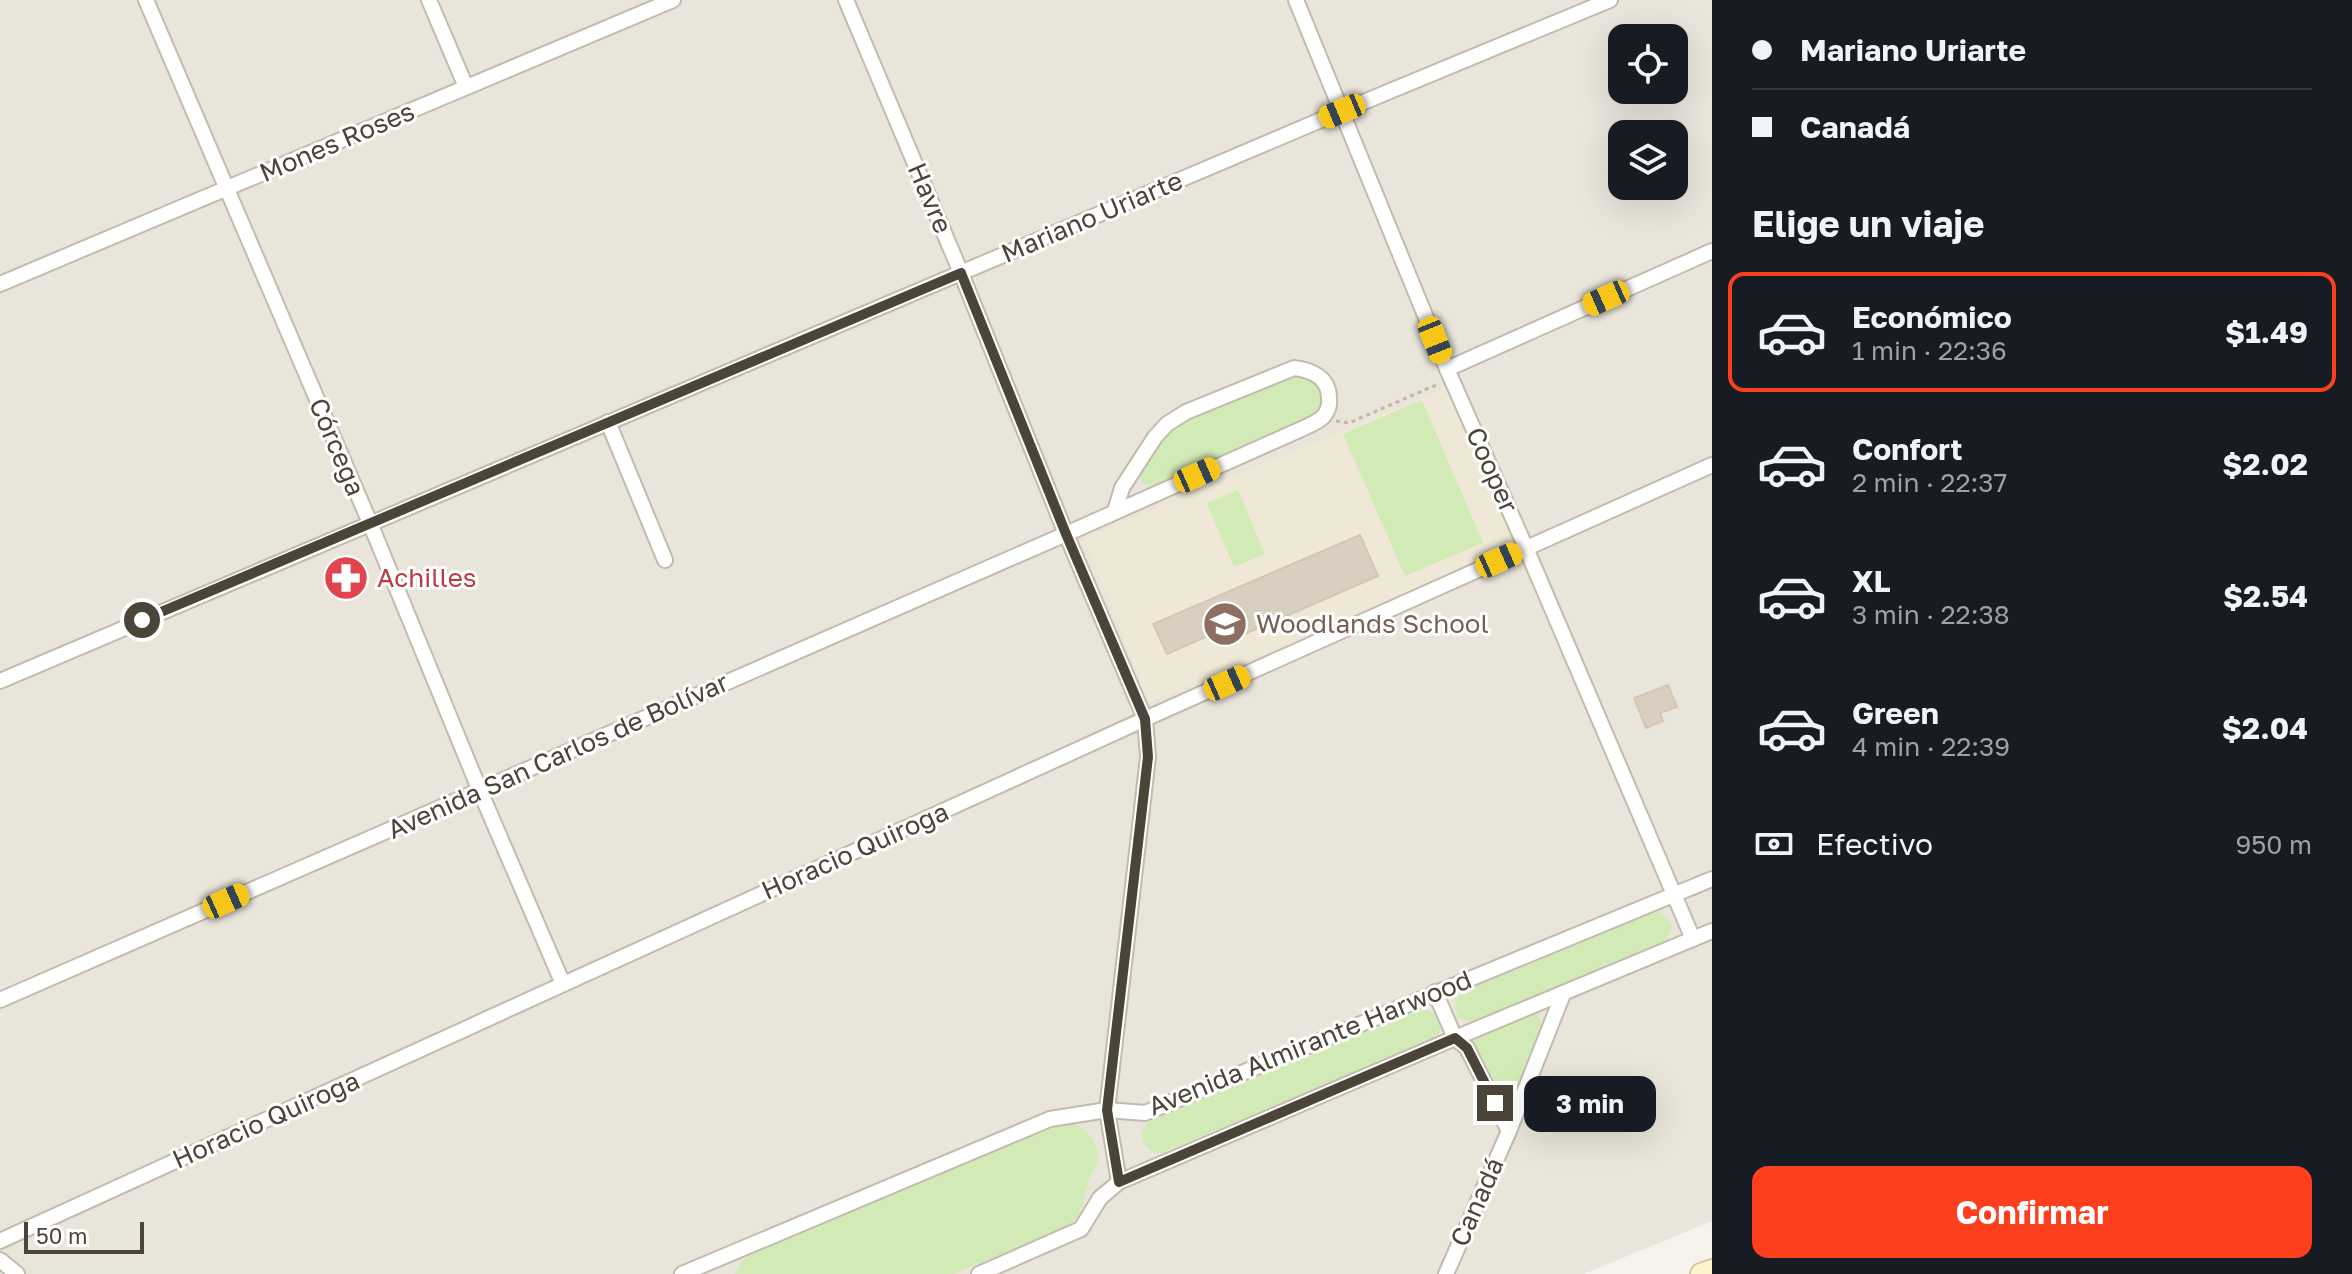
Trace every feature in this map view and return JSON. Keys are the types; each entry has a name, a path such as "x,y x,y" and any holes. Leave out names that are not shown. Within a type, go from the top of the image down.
{"main road":[{"path":"1701,1274 1712,1270"}],"street":[{"name":"Córcega","path":"146,0 563,984"},
{"path":"429,0 466,87"},
{"name":"Mones Roses","path":"0,284 673,0"},
{"name":"Havre","path":"846,0 1145,719 1148,757 1107,1110 1119,1182"},
{"name":"Cooper","path":"1296,0 1449,374 1693,939"},
{"name":"Mariano Uriarte","path":"0,681 1610,0"},
{"path":"1449,374 1712,251"},
{"name":"Avenida San Carlos de Bolívar","path":"0,1000 1066,534 1322,418 1330,406 1326,382 1306,369 1294,368 1186,412 1167,424 1155,437 1122,488 1115,511"},
{"path":"608,422 665,560"},
{"name":"Horacio Quiroga","path":"0,1241 1145,719 1712,465"},
{"name":"Avenida Almirante Harwood","path":"682,1274 715,1268 1050,1119 1107,1110 1145,1113 1712,879"},
{"name":"Avenida Almirante Harwood","path":"979,1274 1081,1229 1100,1198 1119,1182 1712,931"},
{"name":"Canadá","path":"1435,992 1455,1038 1467,1048 1509,1131"},
{"name":"Canadá","path":"1446,1274 1509,1131 1563,994"},
{"path":"0,1260 17,1274"}],"path":[{"path":"1349,423 1449,374"}],"shaded area":[{"path":"0,0 1712,0 1712,1221 1584,1274 0,1274"},
{"name":"Woodlands School","path":"1449,387 1516,545 1149,703 1084,538"}],"green space":[{"path":"1294,372 1320,380 1324,401 1318,412 1157,485 1142,482 1140,472 1165,433 1179,422"},
{"path":"1422,400 1483,543 1405,576 1343,434"},
{"path":"1238,490 1265,554 1234,567 1207,503"},
{"path":"1659,912 1672,927 1667,941 1660,945 1474,1023 1459,1018 1455,1009 1456,999 1463,992"},
{"path":"1419,1010 1429,1011 1438,1019 1440,1033 1431,1041 1161,1153 1154,1153 1143,1143 1143,1128 1155,1119"},
{"path":"1530,1014 1540,1018 1542,1028 1517,1087 1508,1090 1490,1077 1472,1043"},
{"path":"1071,1123 1092,1138 1098,1156 1080,1211 1068,1227 954,1274 735,1274 753,1252 1043,1130"}],"building":[{"path":"1360,535 1378,576 1238,637 1233,625 1167,654 1153,624"},
{"path":"1668,685 1677,707 1660,713 1663,721 1646,728 1634,698"}],"place":[{"name":"Achilles","path":"346,578"},
{"name":"Woodlands School","path":"1225,624"}],"route":[{"path":"142,620 961,273 1066,534 1145,719 1148,757 1107,1110 1119,1182 1455,1038 1467,1048 1495,1103"}]}
